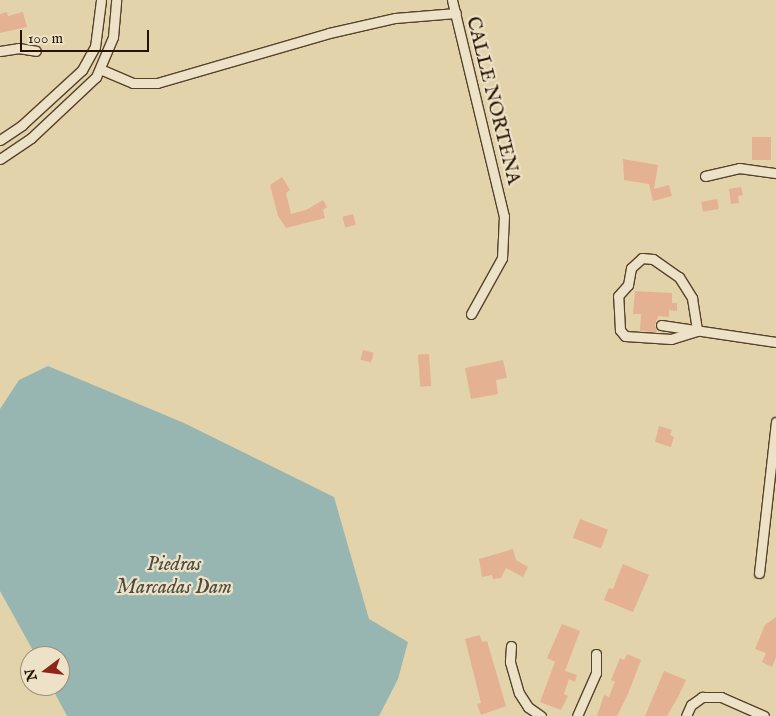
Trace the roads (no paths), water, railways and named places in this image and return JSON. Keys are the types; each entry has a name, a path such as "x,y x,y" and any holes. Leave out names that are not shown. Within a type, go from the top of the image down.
{"street":[{"path":"0,140 22,125 82,70 95,47 101,0"},
{"path":"0,159 31,138 75,99 100,69 113,37 116,0"},
{"path":"452,0 456,13"},
{"name":"CALLE NORTENA","path":"100,69 143,85 395,18 456,13 504,216 502,258 471,314"},
{"path":"0,51 18,48 36,51"},
{"path":"705,176 739,168 776,174"},
{"path":"653,259 679,278 692,298 698,331 671,339 625,336 620,330 617,302 618,296 628,285 636,262 653,259"},
{"path":"661,326 776,342"},
{"path":"759,573 776,422"},
{"path":"511,646 510,662 519,693 528,707 541,716"},
{"path":"577,716 596,673 596,654"},
{"path":"686,716 691,705 702,697 721,697 764,716"}],"water":[{"name":"Piedras Marcadas Dam","path":"48,366 184,423 334,497 369,619 408,642 398,679 379,716 67,716 56,696 70,696 70,646 30,646 0,591 0,409 19,380"}]}
